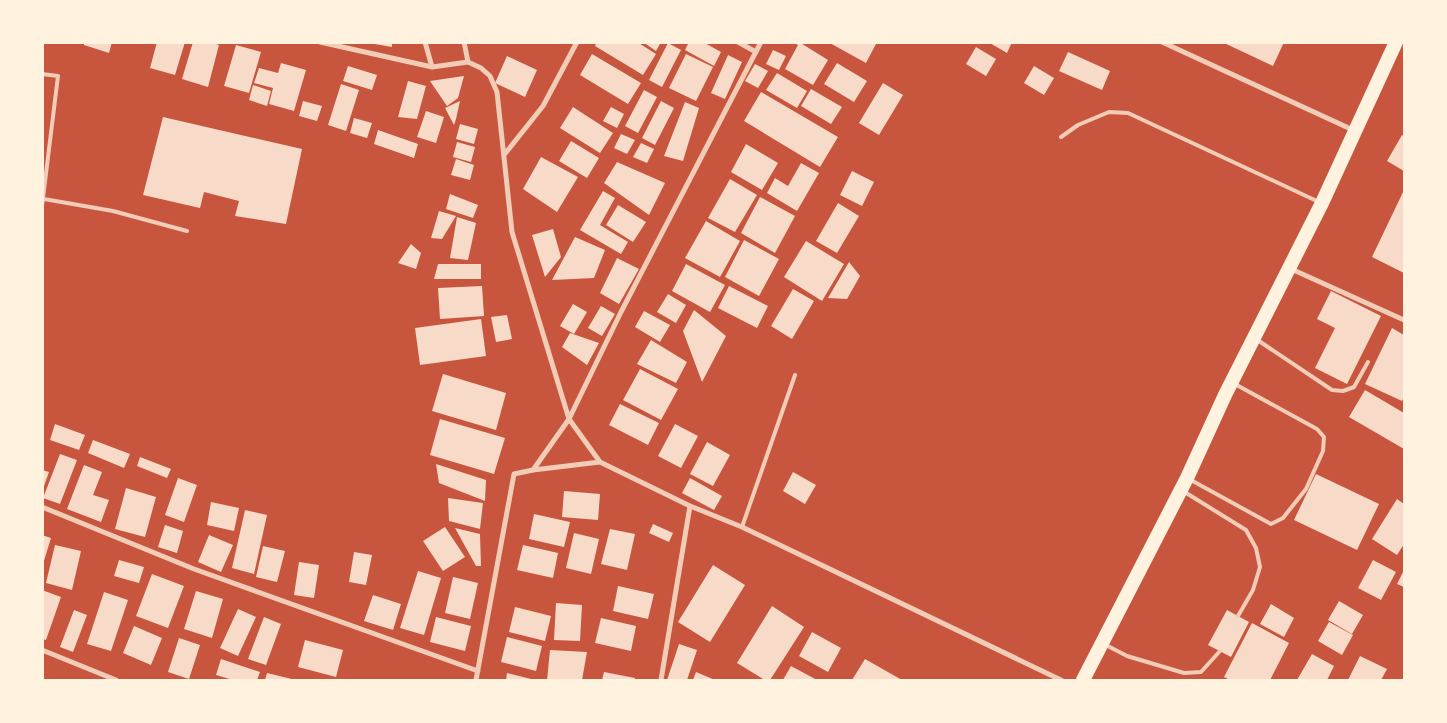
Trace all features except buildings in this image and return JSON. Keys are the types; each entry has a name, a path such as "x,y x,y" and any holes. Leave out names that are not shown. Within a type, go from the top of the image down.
{"highway":[{"path":"1083,680 1184,484 1254,338 1322,203 1396,42"}],"street":[{"path":"320,42 432,67 468,62 481,68 490,76 497,92 512,232 569,419 600,462 690,506 742,527 1061,680"},
{"path":"425,42 432,67"},
{"path":"464,42 468,62"},
{"path":"504,156 543,106 577,42"},
{"path":"738,42 756,52"},
{"path":"533,470 569,419 638,278 761,42"},
{"path":"1162,42 1356,131"},
{"path":"1289,268 1404,320"},
{"path":"476,680 514,474 600,462"},
{"path":"660,680 690,506"},
{"path":"42,507 194,569 478,671"},
{"path":"42,650 116,680"}],"lane":[{"path":"1396,42 1404,47"},
{"path":"42,74 58,76 42,206"},
{"path":"1060,136 1078,125 1109,112 1128,114 1322,203"},
{"path":"44,199 113,211 187,231"},
{"path":"1254,338 1332,390 1354,387 1368,362"},
{"path":"742,527 795,375"},
{"path":"1184,484 1271,524 1283,518 1306,489 1323,451 1324,437 1316,429 1232,383"},
{"path":"1184,484 1246,530 1256,548 1260,567 1253,590 1238,616"},
{"path":"1103,644 1127,656 1184,673 1201,672 1220,651"}]}
